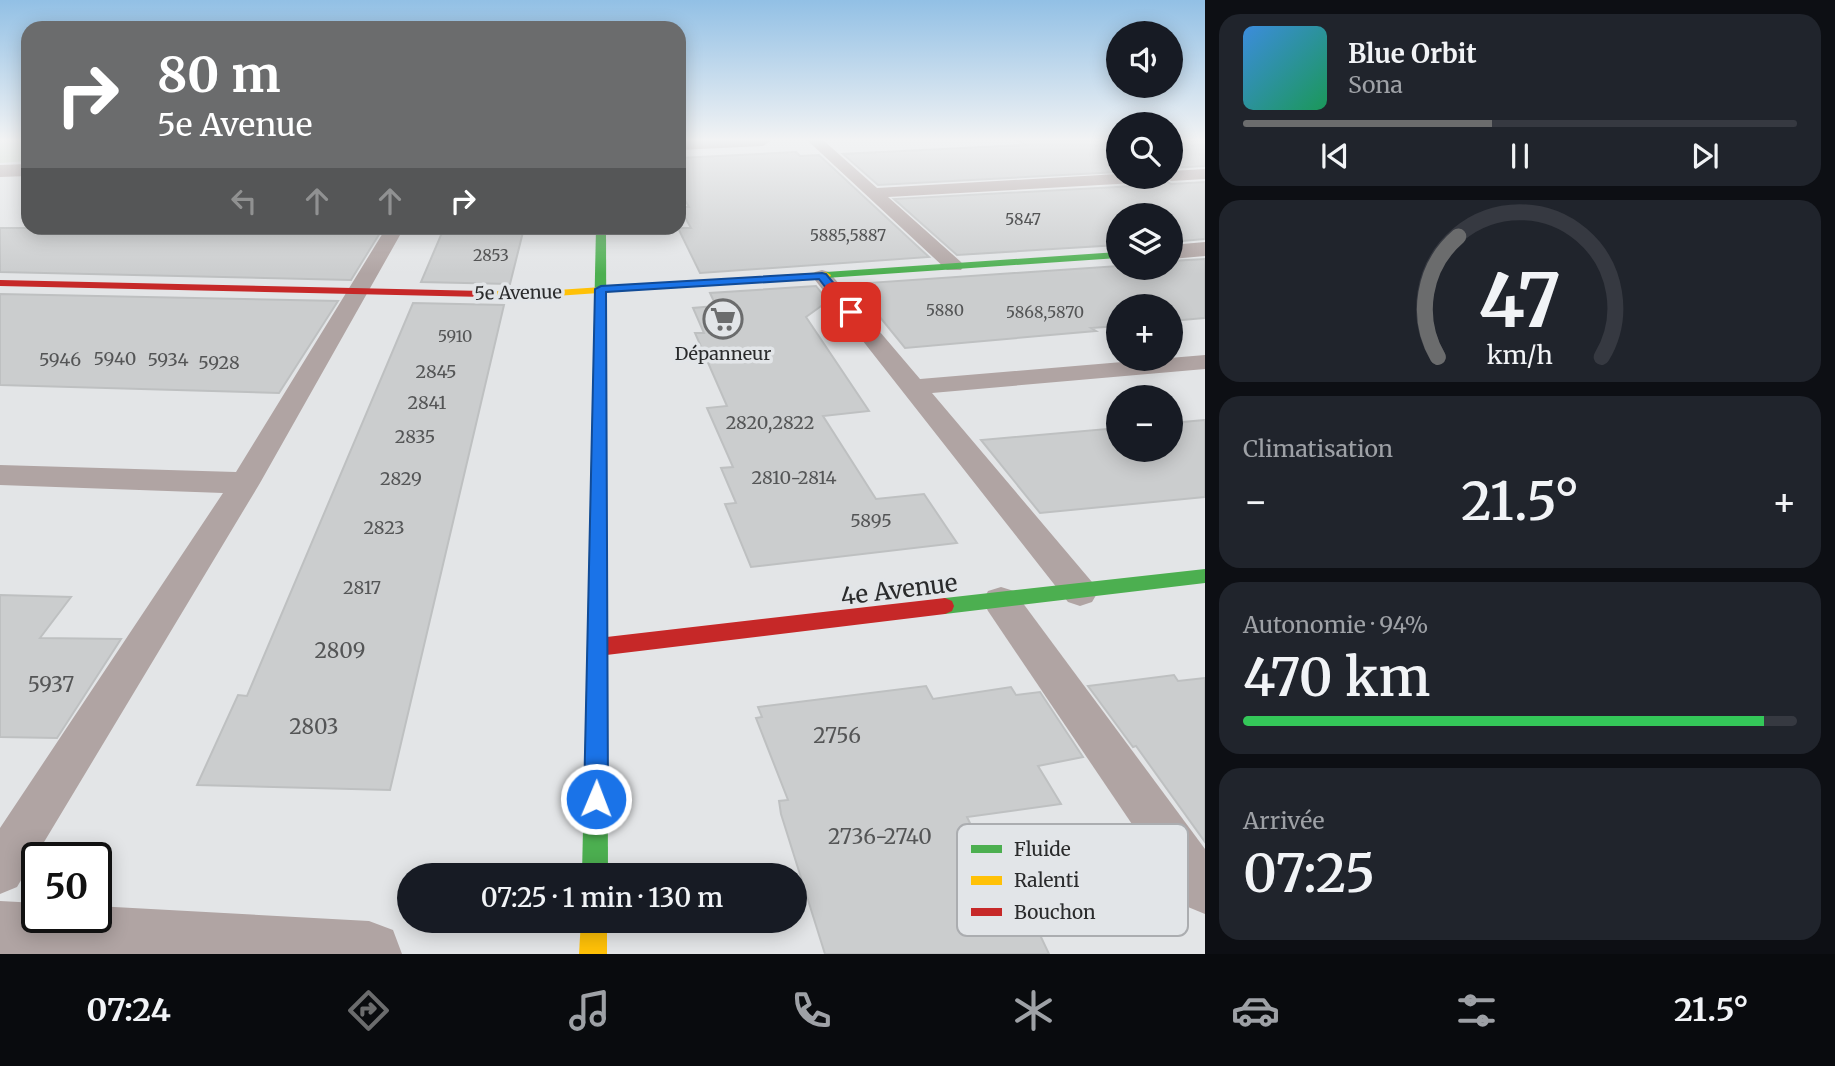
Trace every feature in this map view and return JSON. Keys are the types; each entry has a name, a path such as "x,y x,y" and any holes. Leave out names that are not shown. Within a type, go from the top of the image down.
{"street":[{"path":"595,863 601,235"},
{"path":"1183,251 1205,249"},
{"name":"5e Avenue","path":"0,283 527,295 1106,256"},
{"name":"4e Avenue","path":"598,648 1205,576"},
{"path":"593,954 594,933"},
{"path":"0,934 369,954"}],"lane":[{"path":"864,185 954,266"},
{"path":"873,193 1021,185"},
{"path":"0,870 244,483 391,235"},
{"path":"822,276 1080,592"},
{"path":"913,387 1205,362"},
{"path":"0,475 244,483"},
{"path":"1001,601 1158,824"},
{"path":"1188,866 1205,890"}],"building":[{"path":"686,185 851,185 929,257 700,273 681,235 686,235 686,228 691,228 686,219 686,207 689,207 686,202"},
{"path":"1183,185 1205,185 1205,239 1183,241 1183,203 1106,203 1106,246 957,255 894,199 1106,188 1183,189"},
{"path":"0,228 21,228 21,235 379,235 351,280 0,272"},
{"path":"441,235 522,235 510,284 421,282"},
{"path":"1205,259 1205,318 1183,320 1183,294 1106,294 1106,327 1091,328 1096,331 905,348 853,284 1106,267 1106,280 1183,280 1183,260"},
{"path":"816,286 828,301 806,317 869,411 823,416 876,499 924,494 957,543 751,567 725,504 736,503 721,468 733,467 707,408 727,406 695,333 704,333 693,308 716,306 710,293"},
{"path":"0,294 338,301 279,393 0,385"},
{"path":"413,303 504,305 390,790 197,785 238,695 247,696"},
{"path":"1205,420 1205,497 1040,513 981,440 1106,429 1106,462 1183,462 1183,422"},
{"path":"0,595 71,597 40,638 121,639 57,738 0,737"},
{"path":"1174,675 1178,681 1205,678 1205,842 1136,746 1133,747 1088,686"},
{"path":"926,686 933,699 1011,687 1016,695 1040,692 1083,757 1038,766 1061,804 967,817 970,824 957,824 957,936 1041,936 1049,954 825,954 807,897 807,863 796,863 781,814 779,801 788,800 756,718 762,717 758,707"}],"traffic: fast":[{"path":"595,863 601,235"},
{"path":"826,275 1106,256"},
{"path":"945,606 1205,576"}],"traffic: slow":[{"path":"484,294 527,295 826,275"},
{"path":"593,954 594,933"}],"traffic: jam":[{"path":"0,283 484,294"},
{"path":"598,647 945,606"}],"place":[{"name":"Dépanneur","path":"723,319"}],"route":[{"path":"596,799 601,289 822,276 851,312"}]}
